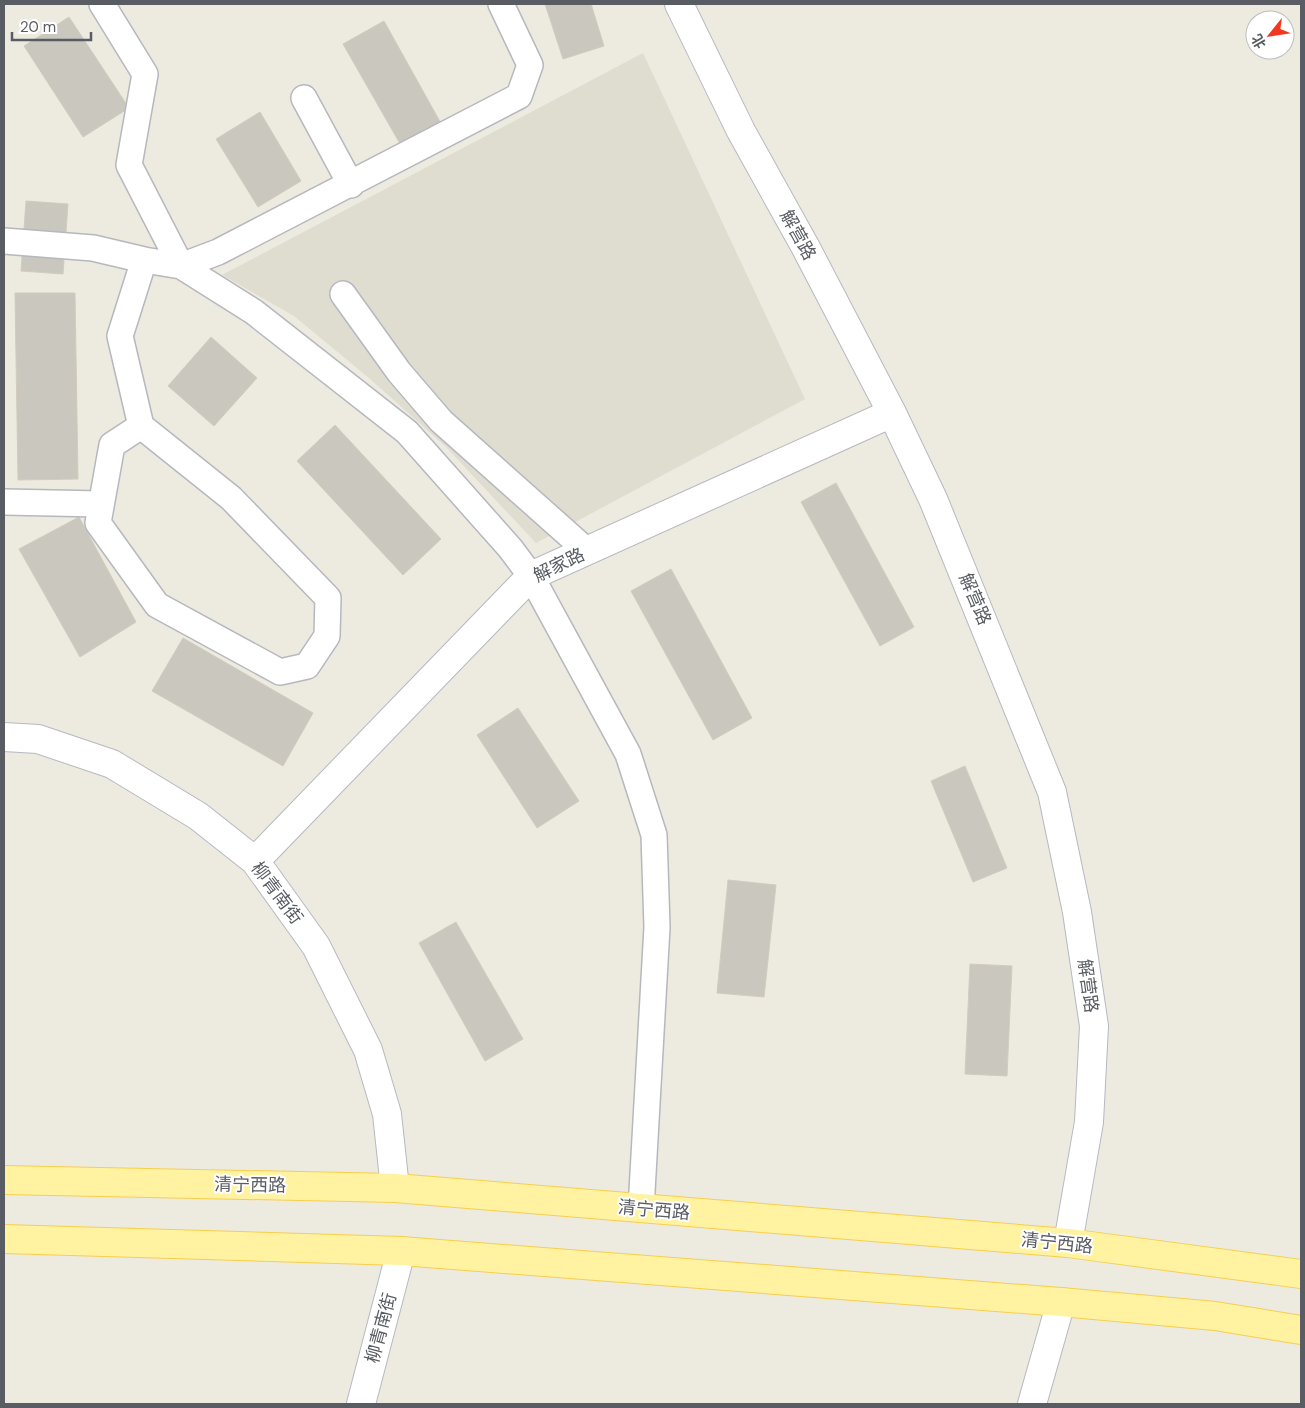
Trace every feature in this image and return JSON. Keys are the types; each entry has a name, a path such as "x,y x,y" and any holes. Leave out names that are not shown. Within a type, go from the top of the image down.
{"main road":[{"name":"清宁西路","path":"4,1180 395,1188 1068,1243 1301,1274"},
{"path":"4,1239 401,1251 1062,1302 1215,1316 1301,1330"}],"street":[{"path":"102,4 145,74 129,164 182,266"},
{"path":"182,266 218,252 351,185 520,96 530,66 501,4"},
{"name":"解营路","path":"679,4 740,131 806,248 892,413 936,508 1052,792 1077,912 1094,1026 1089,1122 1068,1243"},
{"path":"304,98 351,185"},
{"path":"4,240 93,248 144,260 182,266 254,312 407,432 510,548 531,576 628,754 654,836 657,928 641,1208"},
{"path":"141,426 112,445 98,523 157,605 280,672 307,666 327,636 328,598 231,498 141,426 120,336 144,260"},
{"path":"343,294 400,372 441,421 587,550"},
{"name":"解家路","path":"255,861 531,576 892,413"},
{"path":"4,502 101,504"},
{"name":"柳青南街","path":"4,737 38,739 112,764 198,816 255,861 316,946 368,1050 388,1114 395,1188"},
{"name":"柳青南街","path":"361,1404 401,1251"},
{"path":"1032,1404 1062,1302"}],"shaded area":[{"path":"643,53 805,399 536,543 445,446 369,378 294,316 222,275"}],"building":[{"path":"545,4 591,4 604,46 563,59"},
{"path":"69,17 129,108 83,137 24,46"},
{"path":"384,21 443,127 403,149 343,44"},
{"path":"260,112 301,181 258,207 216,139"},
{"path":"26,201 68,204 63,274 21,271"},
{"path":"15,293 75,293 78,479 18,480"},
{"path":"211,337 257,378 214,426 168,386"},
{"path":"335,425 441,539 403,575 297,461"},
{"path":"836,483 914,627 880,646 801,502"},
{"path":"79,517 136,622 80,657 19,549"},
{"path":"671,569 752,718 713,740 631,591"},
{"path":"183,638 313,713 283,766 152,691"},
{"path":"518,708 579,801 537,828 477,735"},
{"path":"965,766 1007,868 973,882 931,781"},
{"path":"728,880 776,885 764,997 717,993"},
{"path":"456,922 523,1039 485,1061 419,943"},
{"path":"970,964 1012,966 1007,1076 965,1074"}]}
